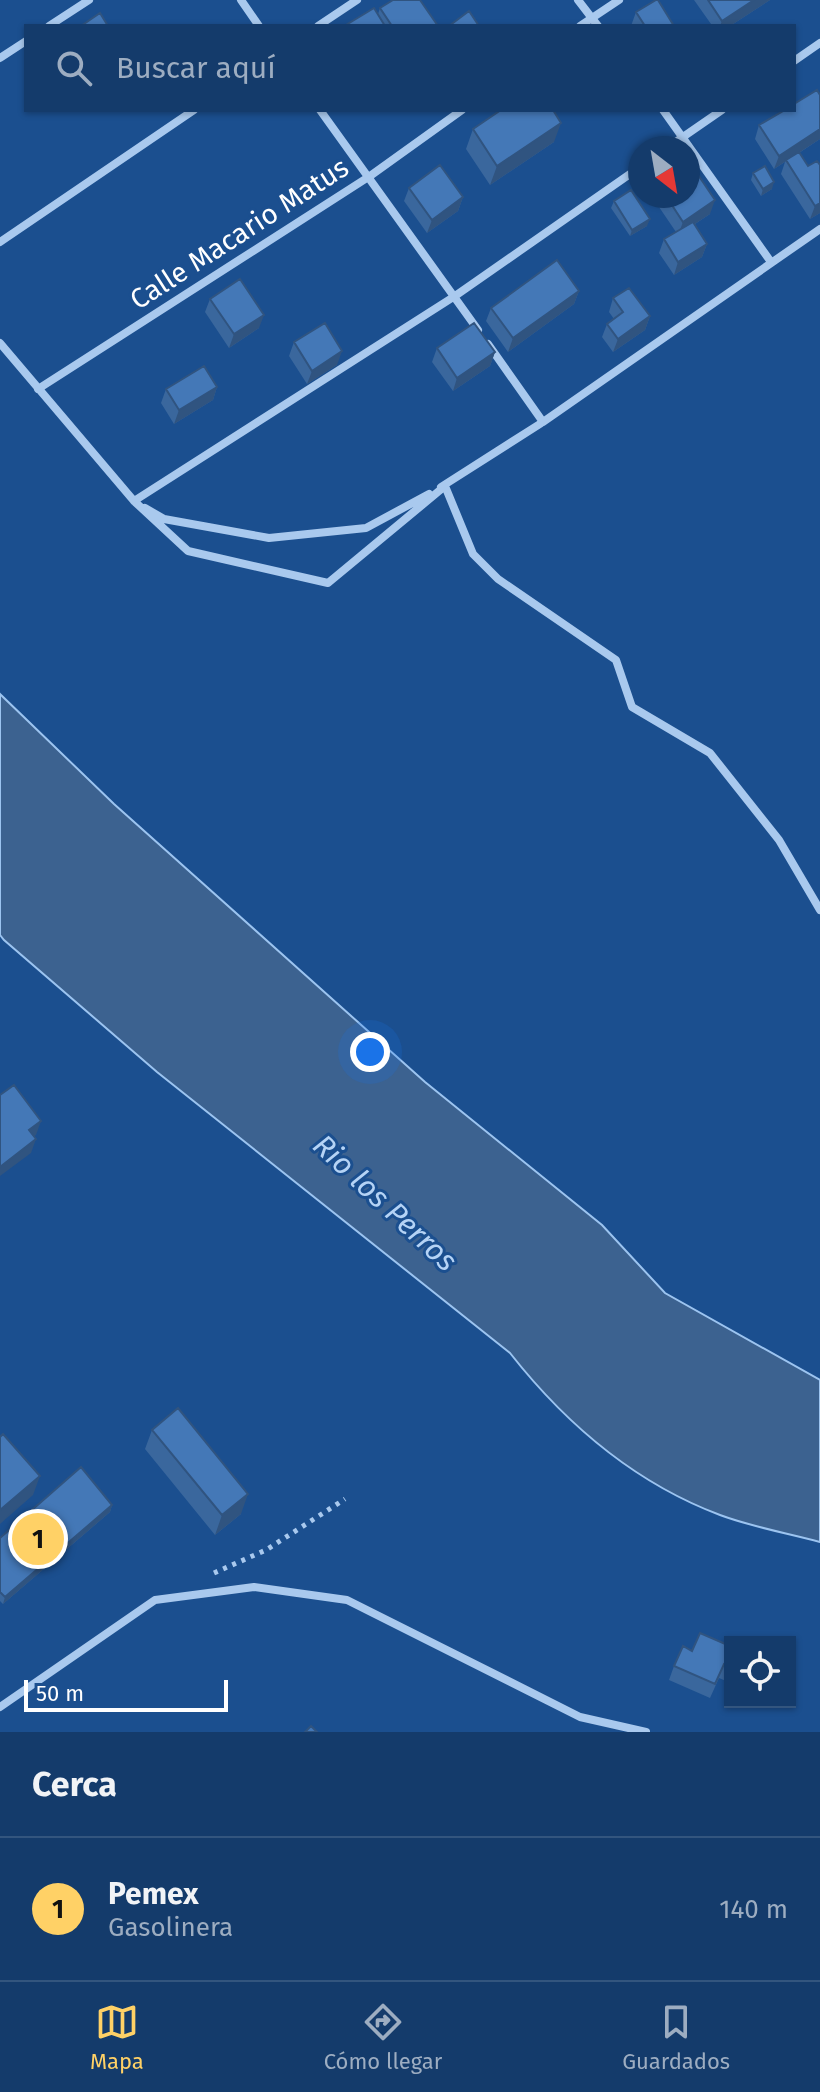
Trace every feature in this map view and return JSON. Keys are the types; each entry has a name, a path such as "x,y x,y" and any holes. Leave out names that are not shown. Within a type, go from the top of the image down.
{"street":[{"path":"52,24 89,0"},
{"path":"241,0 258,24"},
{"path":"321,24 357,0"},
{"path":"578,0 596,24"},
{"path":"583,24 619,0"},
{"path":"0,58 24,42"},
{"path":"796,60 820,43"},
{"path":"0,242 191,112"},
{"path":"322,112 543,422"},
{"name":"Calle Macario Matus","path":"38,389 370,176 459,112"},
{"path":"665,112 683,136 719,112"},
{"path":"700,160 771,262"},
{"path":"134,501 455,296 628,175"},
{"path":"134,501 164,519 269,538 366,528 445,486 543,422 820,229"},
{"path":"0,343 134,501 188,551 328,583 445,486"},
{"path":"445,486 473,554 498,579 616,660 632,707 710,753 779,840 820,910"},
{"path":"0,1707 155,1600 254,1587 347,1600 580,1717 646,1732"}],"path":[{"path":"211,1575 266,1550 345,1499"}],"water":[{"name":"Rio los Perros","path":"0,694 114,804 425,1082 602,1225 665,1293 820,1380 820,1542 720,1515 689,1502 631,1468 578,1427 510,1353 157,1072 4,940 0,935"}],"building":[{"path":"393,0 420,0 437,24 391,24 380,8"},
{"path":"658,0 673,24 644,24 636,12"},
{"path":"708,0 754,0 722,21"},
{"path":"374,8 384,24 348,24"},
{"path":"469,11 478,24 452,24"},
{"path":"100,13 107,24 84,24"},
{"path":"817,90 820,95 820,129 779,156 759,125 782,112 796,112 796,103"},
{"path":"498,112 554,112 561,123 497,166 473,129"},
{"path":"799,152 808,166 817,161 820,165 820,203 815,206 786,160"},
{"path":"440,165 463,197 432,220 409,188"},
{"path":"765,166 774,182 763,189 753,173"},
{"path":"700,178 715,200 683,222 674,208 700,208"},
{"path":"628,192 628,208 643,208 650,219 632,230 614,201"},
{"path":"693,222 707,244 678,262 664,239"},
{"path":"557,260 579,291 513,338 491,308"},
{"path":"240,279 264,315 234,334 210,299"},
{"path":"629,288 650,316 618,339 607,324 623,312 613,298"},
{"path":"325,323 342,351 312,371 294,342"},
{"path":"474,323 495,352 457,378 437,348"},
{"path":"204,366 217,387 179,410 166,389"},
{"path":"14,1085 41,1121 29,1130 36,1139 0,1167 0,1095"},
{"path":"178,1408 248,1494 222,1515 152,1430"},
{"path":"3,1434 40,1476 0,1510 0,1437"},
{"path":"81,1467 112,1505 5,1597 0,1592 0,1538"},
{"path":"700,1633 724,1643 724,1664 715,1684 674,1666 683,1646 692,1651"}],"place":[{"name":"Pemex","path":"38,1539"}]}
